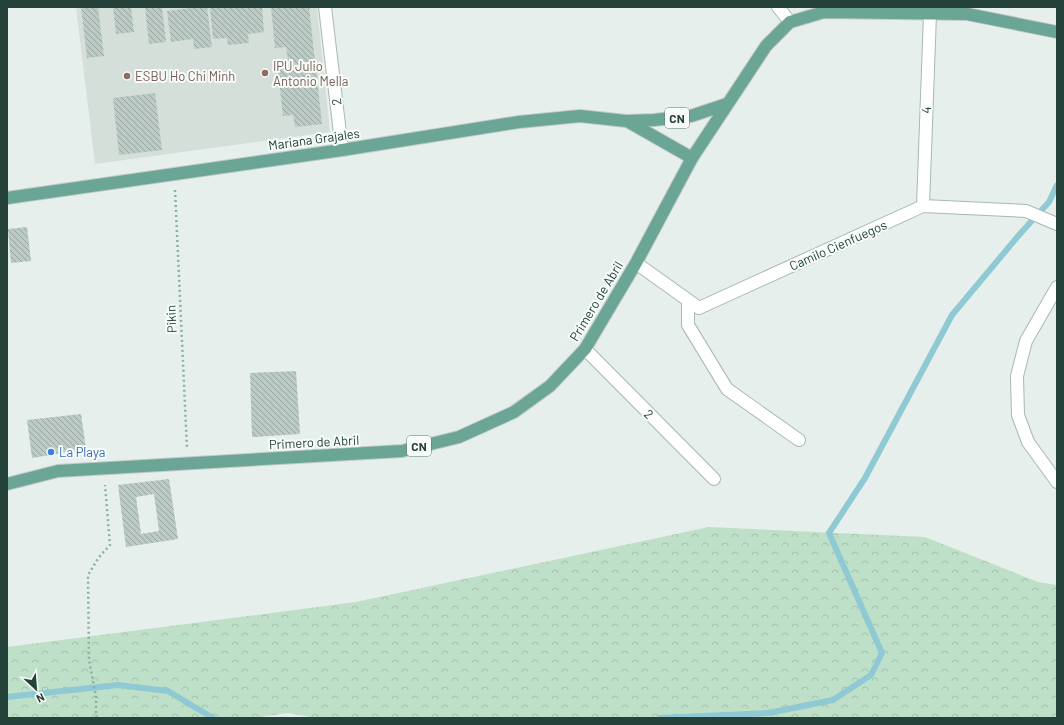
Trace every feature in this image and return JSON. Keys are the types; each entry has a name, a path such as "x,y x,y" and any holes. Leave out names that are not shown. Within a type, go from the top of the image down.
{"main road":[{"name":"Primero de Abril","path":"7,484 58,471 402,451 459,437 514,412 550,386 585,349 636,263 692,158 766,46 790,22 824,12 967,14 1057,32"},
{"name":"Mariana Grajales","path":"7,198 342,150 519,122 580,116 626,121 691,116 727,104"},
{"name":"Mariana Grajales","path":"626,121 692,158"}],"street":[{"name":"2","path":"325,7 342,150"},
{"path":"778,7 790,22"},
{"name":"4","path":"923,206 930,14"},
{"name":"Camilo Cienfuegos","path":"636,263 699,308 923,206 1026,211 1055,223"},
{"path":"1057,287 1026,341 1017,376 1018,415 1028,442 1057,482"},
{"path":"688,301 688,325 727,390 799,440"},
{"name":"2","path":"585,349 714,479"}],"path":[{"name":"Pikin","path":"174,174 187,463"},
{"path":"96,718 96,697 89,660 88,575 99,557 110,545 104,468"}],"shaded area":[{"path":"76,7 317,7 330,132 95,164"}],"green space":[{"path":"709,527 925,537 1038,582 1057,585 1057,718 315,718 288,713 254,718 7,718 7,647 356,602"}],"building":[{"path":"81,7 98,7 104,56 87,58"},
{"path":"113,7 131,7 134,32 116,34"},
{"path":"145,7 162,7 166,42 149,44"},
{"path":"207,7 212,47 194,49 193,39 171,42 167,11"},
{"path":"210,7 262,7 264,32 248,34 249,43 228,45 227,38 213,39"},
{"path":"271,7 309,7 322,124 295,127 293,115 283,116 277,63 288,61 286,47 275,48"},
{"path":"155,93 162,150 119,155 113,98"},
{"path":"27,227 31,261 11,263 8,229"},
{"path":"296,371 300,434 252,437 250,373"},
{"path":"81,414 86,449 32,458 27,420"},
{"path":"169,479 178,539 126,547 118,485","holes":["154,494 159,531 141,534 136,497"]}],"waterway":[{"path":"660,718 768,713 833,700 871,675 882,653 829,533 865,478 952,315 1019,235 1049,202 1057,185"},
{"path":"7,697 118,685 168,691 213,718"}],"place":[{"name":"IPU Julio Antonio Mella","path":"265,73"},
{"name":"ESBU Ho Chi Minh","path":"127,76"},
{"name":"La Playa","path":"51,452"}]}
